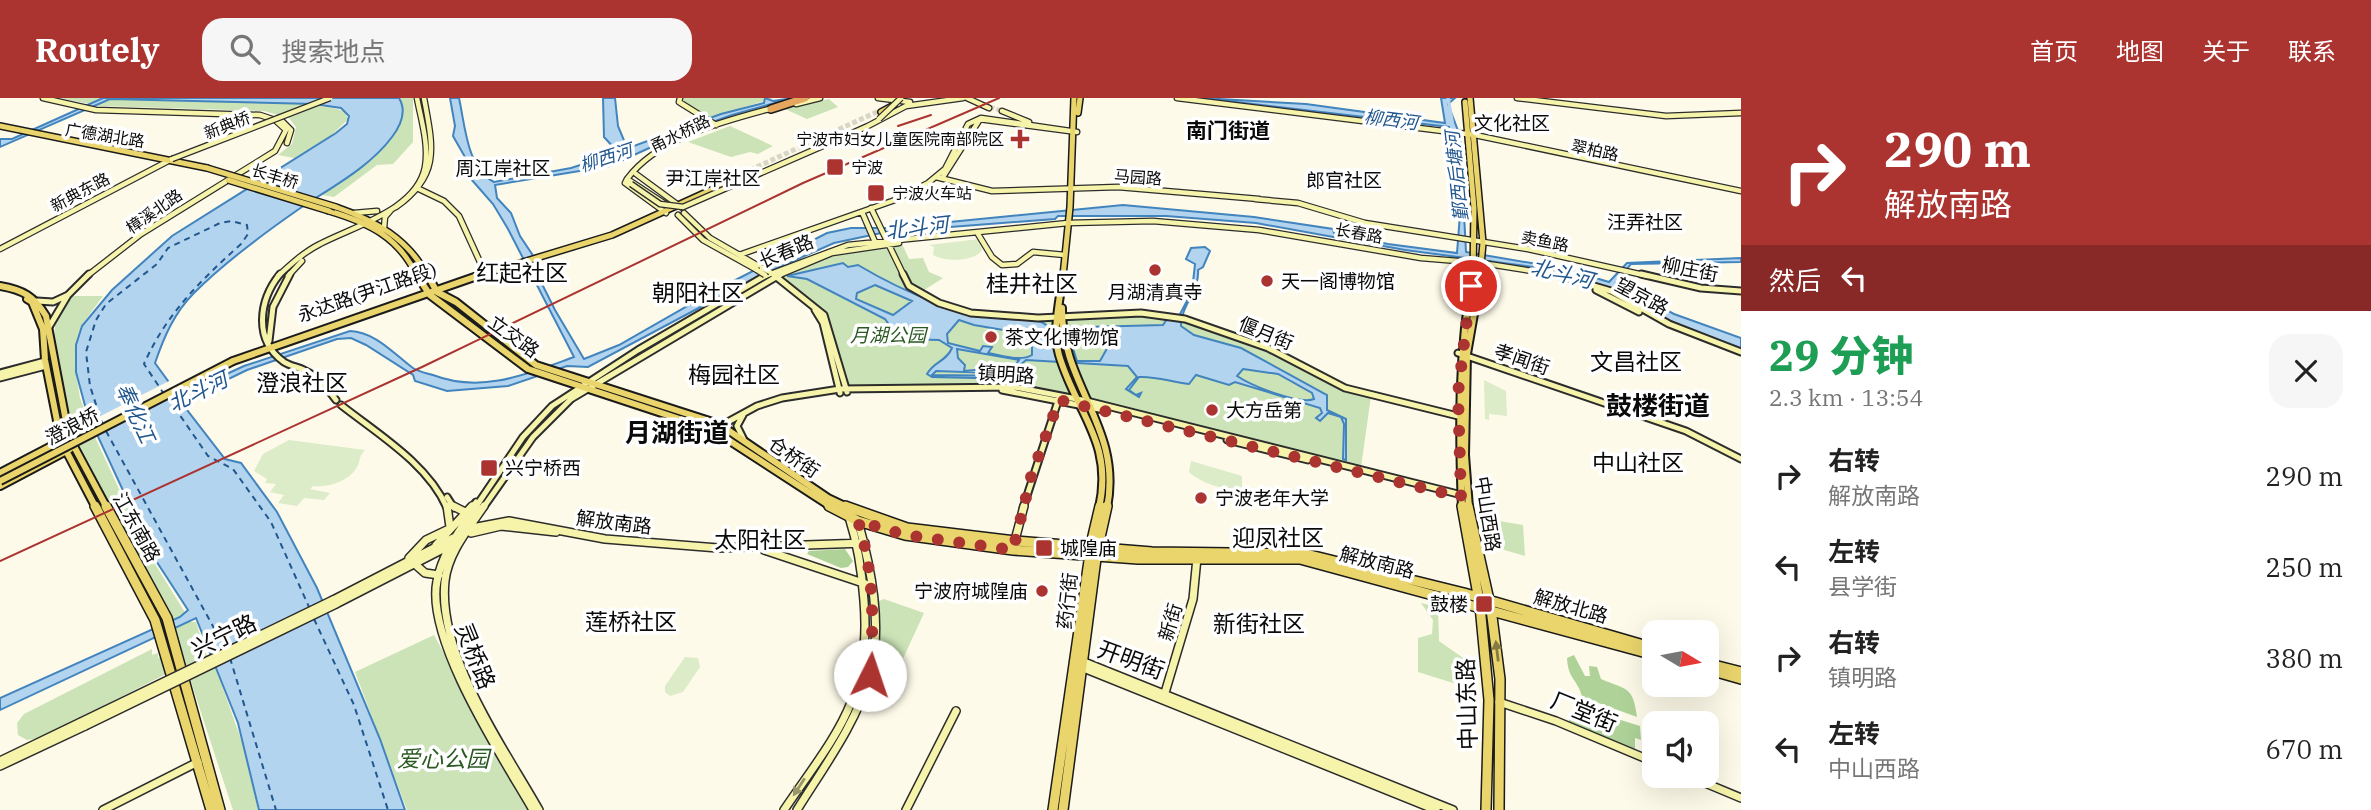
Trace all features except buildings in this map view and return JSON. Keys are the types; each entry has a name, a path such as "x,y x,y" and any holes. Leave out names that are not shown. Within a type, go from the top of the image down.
{"highway":[{"path":"771,109 805,98"}],"main road":[{"name":"樟溪北路","path":"43,98 86,108 265,116 283,126 286,136 275,151 176,210 90,273 68,295 49,327"},
{"name":"樟溪北路","path":"52,98 86,108"},
{"name":"新典桥","path":"166,160 322,98"},
{"name":"新典桥","path":"166,160 330,98"},
{"path":"384,228 389,209 409,193 423,175 423,132 417,98"},
{"path":"424,98 432,168 413,195 367,222 349,228 306,257 281,283 269,315 272,347 282,362 316,376 339,402 441,486 455,509 472,514"},
{"path":"680,98 679,102 713,125"},
{"name":"甬水桥路","path":"626,179 637,166 670,145 713,125 812,98"},
{"name":"甬水桥路","path":"636,174 666,151 719,127 820,98"},
{"path":"878,98 965,98 989,107"},
{"path":"884,98 954,98"},
{"path":"626,179 660,204 687,206 866,127 906,106 965,98"},
{"path":"1075,123 1076,98"},
{"name":"药行街","path":"1058,321 1070,225 1076,98"},
{"path":"1177,98 1312,115"},
{"path":"1186,98 1312,115"},
{"name":"中山西路","path":"1467,98 1483,243 1464,354 1458,416 1463,496 1479,601"},
{"path":"1517,98 1666,116 1741,113"},
{"path":"880,111 897,99"},
{"path":"866,127 889,112 897,99"},
{"path":"1027,124 1001,112 1033,125"},
{"name":"翠柏路","path":"1312,115 1471,135 1741,192"},
{"path":"980,118 1074,131"},
{"path":"980,118 1074,131"},
{"path":"741,256 921,191 949,172 980,118"},
{"name":"广德湖北路","path":"0,128 23,135 166,160"},
{"name":"广德湖北路","path":"0,128 17,136 31,134 204,170"},
{"name":"中山西路","path":"1471,135 1473,241 1479,259"},
{"path":"679,210 789,156 841,138"},
{"name":"新典东路","path":"0,247 166,160"},
{"name":"长丰桥","path":"204,170 352,215"},
{"path":"626,179 625,183 666,208 679,210 752,171"},
{"path":"636,174 666,208"},
{"path":"636,174 710,238 759,269"},
{"name":"马园路","path":"937,179 981,191 1118,187 1255,199 1365,223 1473,241"},
{"path":"419,189 449,205 466,225 484,272"},
{"path":"413,195 430,195"},
{"name":"永达路(尹江路段)","path":"231,360 484,272 610,233 666,208"},
{"path":"352,215 389,209"},
{"name":"偃月街","path":"872,209 902,276 921,294 968,311 1058,321 1146,314 1180,318 1279,353 1329,381 1373,396 1458,416"},
{"path":"679,210 704,240 770,275 820,316 843,391"},
{"path":"863,213 873,239"},
{"path":"352,215 384,228 410,248 431,291"},
{"path":"349,228 352,215"},
{"name":"长春路","path":"886,240 1153,221 1259,230 1421,258 1479,259"},
{"path":"367,222 405,253 431,291"},
{"name":"药行街","path":"1063,810 1093,551 1109,502 1110,463 1105,439 1057,347 1070,225"},
{"name":"长春路","path":"472,514 523,437 552,406 770,275 831,249 873,239 980,234 1070,225"},
{"path":"980,234 992,258 1007,265 1018,264 1033,252 1065,254"},
{"name":"卖鱼路","path":"1473,241 1634,272"},
{"name":"望京路","path":"1479,259 1574,282 1614,298 1668,327 1741,354"},
{"name":"柳庄街","path":"1634,272 1701,288 1741,291"},
{"name":"江东南路","path":"0,288 22,290 37,301 49,327 65,439"},
{"name":"江东南路","path":"0,288 17,293 32,302 43,329 46,364 65,439 166,637 201,761 211,810"},
{"name":"立交路","path":"431,291 538,369 586,385"},
{"path":"37,301 52,302 68,295"},
{"name":"中山西路","path":"1464,354 1463,496 1490,605"},
{"name":"孝闻街","path":"1464,354 1686,432 1741,457"},
{"name":"澄浪桥","path":"0,479 231,360"},
{"path":"0,376 46,364"},
{"path":"586,385 718,427"},
{"name":"长春路","path":"472,514 531,438 559,407 586,385"},
{"name":"镇明路","path":"718,427 745,410 782,398 843,391 999,390 1084,403 1463,496"},
{"name":"镇明路","path":"718,427 782,401 843,391"},
{"path":"1014,546 1031,477 1059,398"},
{"path":"743,415 737,426 748,444"},
{"name":"仓桥街","path":"718,427 852,514"},
{"name":"仓桥街","path":"718,427 852,514"},
{"path":"0,479 65,439"},
{"path":"0,479 70,449"},
{"name":"江东南路","path":"70,449 167,618 166,637"},
{"path":"416,466 441,494 449,528"},
{"path":"409,558 411,552 438,531 449,528 472,514"},
{"name":"灵桥路","path":"472,514 443,565 436,583 442,638 474,707 533,810"},
{"name":"灵桥路","path":"472,514 459,537 445,582 447,623 461,662 491,723 539,810"},
{"path":"852,514 862,544"},
{"name":"解放南路","path":"852,514 907,528 1014,546"},
{"name":"解放南路","path":"852,514 858,521 905,535 1014,546 1197,557 1300,559 1479,601"},
{"path":"797,810 841,737 870,675 874,634 858,521"},
{"name":"解放南路","path":"459,537 492,526 658,544 759,548 862,544"},
{"path":"433,549 449,528"},
{"name":"兴宁路","path":"334,602 459,537"},
{"name":"兴宁路","path":"0,766 334,602 420,564 459,537"},
{"name":"解放南路","path":"759,548 867,585"},
{"name":"新街","path":"1164,696 1193,598 1197,557"},
{"path":"439,575 425,573 420,564 435,559 443,565"},
{"path":"784,810 825,748 858,684 864,666 867,585"},
{"name":"解放北路","path":"1479,601 1642,651"},
{"name":"中山东路","path":"1479,601 1490,719 1486,810"},
{"name":"解放北路","path":"1490,605 1642,645"},
{"name":"中山东路","path":"1490,605 1500,679 1499,810"},
{"name":"药行街","path":"1053,810 1082,664"},
{"name":"开明街","path":"1082,664 1453,810"},
{"path":"1719,666 1741,672"},
{"path":"1719,673 1741,679"},
{"name":"开明街","path":"1164,696 1436,810"},
{"name":"厂堂街","path":"1499,702 1556,721 1642,757"},
{"path":"906,810 956,711"},
{"name":"兴宁路","path":"0,761 83,724"},
{"path":"103,810 201,761"},
{"name":"江东南路","path":"201,761 220,810"},
{"path":"1717,788 1741,798"}],"green space":[{"path":"60,98 257,101 328,107 345,112 348,119 331,136 294,158 278,155 292,144 296,127 289,118 264,111 99,106"},
{"path":"400,98 413,98 413,142 393,164 377,165 334,197 322,195 378,154 390,140 399,126 403,112"},
{"path":"682,98 774,98 706,119 681,102"},
{"path":"829,99 838,107 807,119 785,109"},
{"path":"730,126 773,146 758,154 750,152 731,157 688,142"},
{"path":"979,239 982,250 973,257 959,260 933,255 934,247 929,245"},
{"name":"月湖公园","path":"902,244 909,259 923,258 929,272 943,278 918,294 973,313 1066,320 1142,316 1183,320 1268,350 1329,382 1371,396 1361,467 1018,384 848,386 827,315 779,276 835,254"},
{"path":"71,296 103,296 81,326 77,338 75,368 80,398 94,435 150,556 191,622 196,622 207,656 184,668 170,617 72,436 54,337 55,325"},
{"path":"1484,380 1506,391 1507,416 1489,414 1489,420 1485,419"},
{"path":"289,440 365,450 355,471 345,479 310,489 330,493 324,500 304,498 297,506 278,503 284,495 270,492 276,484 265,483 267,479 254,471 263,454"},
{"path":"1191,461 1242,476 1242,487 1222,488 1200,479 1189,472"},
{"path":"1481,518 1523,525 1525,556 1484,544"},
{"path":"845,549 853,561 848,567 841,568 807,554 809,551"},
{"path":"884,599 924,613 894,678 876,670 878,606 879,601"},
{"path":"1421,603 1438,607 1439,641 1466,660 1466,687 1418,672 1418,638 1432,634 1433,620"},
{"name":"爱心公园","path":"434,635 529,810 407,810 355,672"},
{"path":"152,649 152,655 158,653 158,658 163,656 168,673 40,738 27,740 18,735 17,723 24,714"},
{"path":"1574,655 1585,676 1590,676 1589,666 1597,667 1601,679 1631,694 1637,717 1582,697 1568,665 1567,658"},
{"path":"685,657 698,658 700,667 683,692 670,696 665,692 665,686"},
{"path":"215,666 243,745 258,810 233,810 190,679"},
{"path":"1579,707 1640,726 1641,740 1635,738 1635,751 1569,724 1569,716 1574,716"}],"water":[{"path":"103,98 399,98 401,103 403,113 398,128 383,148 348,177 245,249 194,293 181,309 166,335 155,363 179,396 244,366 350,331 377,340 413,368 469,383 504,380 574,357 508,229 493,204 471,179 469,164 453,136 455,126 450,98 459,98 473,157 485,176 494,182 571,168 612,155 615,149 604,137 603,98 615,98 618,126 625,143 634,146 721,114 764,103 765,98 773,101 793,98 732,115 682,133 610,166 495,185 497,198 511,213 520,236 538,263 539,278 555,310 584,359 619,345 712,292 827,233 851,228 889,228 1123,205 1254,217 1333,229 1334,233 1388,244 1457,253 1460,214 1449,127 1202,98 1306,104 1445,123 1441,98 1455,98 1448,104 1460,136 1466,252 1566,269 1609,282 1627,263 1741,258 1741,262 1631,264 1616,283 1674,314 1741,338 1741,348 1678,325 1604,287 1541,268 1405,250 1256,223 1166,216 1058,216 1055,219 886,232 834,243 757,277 588,367 567,366 508,386 447,391 415,381 413,375 366,345 351,338 337,339 247,370 181,402 225,459 241,463 277,512 317,588 380,739 405,810 259,810 238,723 196,618 0,710 0,698 180,617 188,610 153,556 160,552 155,540 147,542 87,413 76,372 76,345 82,326 112,290 172,236 336,133 347,124 349,116 341,108 314,104 110,99 0,147 0,139 12,139"},
{"path":"1205,247 1210,251 1203,267 1198,270 1196,284 1181,326 1194,335 1241,348 1327,395 1327,410 1346,419 1346,460 1343,459 1344,424 1341,417 1328,413 1320,421 1316,418 1322,413 1320,408 1235,382 1229,385 1196,375 1189,384 1139,377 1129,390 1136,395 1141,393 1139,397 1126,389 1137,377 1128,366 1026,360 1018,367 1022,378 1019,379 932,377 927,374 952,348 939,340 902,339 898,328 890,326 885,319 807,279 787,276 843,263 848,267 858,265 926,299 979,315 1039,321 1049,328 1163,325 1167,319 1177,320 1192,291 1195,264 1186,259 1191,248","holes":["875,285 912,301 893,315 856,299 857,293","959,320 1032,335 1032,355 1016,358 988,353 992,347 983,346 980,351 948,343 947,334","1087,335 1109,345 1100,361 1077,361 1069,336","957,349 1019,360 1014,367 1018,376 932,375 936,371 991,373 986,369 964,371 965,365 958,358","1243,369 1278,374 1312,393 1314,399 1287,397 1237,376"]}],"pier":[{"path":"171,380 181,392 94,438 87,423"}],"waterway":[{"name":"鄞西后塘河","path":"1448,98 1452,121"}],"ferry route":[{"path":"103,426 90,386 86,352 96,320 106,304 157,264 168,248 220,223 231,221 247,225 248,234 241,244 186,299 163,329 144,364 164,394"},
{"path":"168,398 208,456 233,469 271,522 309,607"},
{"path":"106,431 226,650"},
{"path":"314,619 354,705 388,810"},
{"path":"230,658 276,810"}],"tunnel":[{"path":"990,107 1002,111"},
{"path":"750,170 879,111"},
{"path":"669,203 684,213"}],"railway":[{"path":"0,561 422,367 803,183 999,98"},
{"path":"898,126 931,115"}],"place":[{"name":"宁波市妇女儿童医院南部院区","path":"1020,139"},
{"name":"宁波","path":"835,167"},
{"name":"宁波火车站","path":"876,193"},
{"name":"月湖清真寺","path":"1155,270"},
{"name":"天一阁博物馆","path":"1267,281"},
{"name":"茶文化博物馆","path":"991,337"},
{"name":"大方岳第","path":"1212,410"},
{"name":"兴宁桥西","path":"489,468"},
{"name":"宁波老年大学","path":"1201,498"},
{"name":"城隍庙","path":"1044,548"},
{"name":"宁波府城隍庙","path":"1042,591"},
{"name":"鼓楼","path":"1484,604"}],"district":[{"name":"文化社区","path":"1512,123"},
{"name":"南门街道","path":"1228,131"},
{"name":"周江岸社区","path":"503,168"},
{"name":"尹江岸社区","path":"713,178"},
{"name":"郎官社区","path":"1344,180"},
{"name":"汪弄社区","path":"1645,222"},
{"name":"红起社区","path":"522,273"},
{"name":"桂井社区","path":"1032,284"},
{"name":"朝阳社区","path":"698,293"},
{"name":"文昌社区","path":"1636,362"},
{"name":"梅园社区","path":"734,375"},
{"name":"澄浪社区","path":"302,383"},
{"name":"鼓楼街道","path":"1658,406"},
{"name":"月湖街道","path":"677,433"},
{"name":"中山社区","path":"1638,463"},
{"name":"迎凤社区","path":"1278,538"},
{"name":"太阳社区","path":"760,540"},
{"name":"莲桥社区","path":"631,622"},
{"name":"新街社区","path":"1259,624"}],"route":[{"path":"870,675 874,634 872,586 865,543 858,521 905,535 1013,550 1031,477 1059,400 1461,497 1458,393 1464,322 1471,286"}],"water label":[{"name":"柳西河","path":"1391,120"},
{"name":"柳西河","path":"606,158"},
{"name":"北斗河","path":"917,228"},
{"name":"北斗河","path":"1562,274"},
{"name":"北斗河","path":"198,392"},
{"name":"奉化江","path":"135,413"}]}
